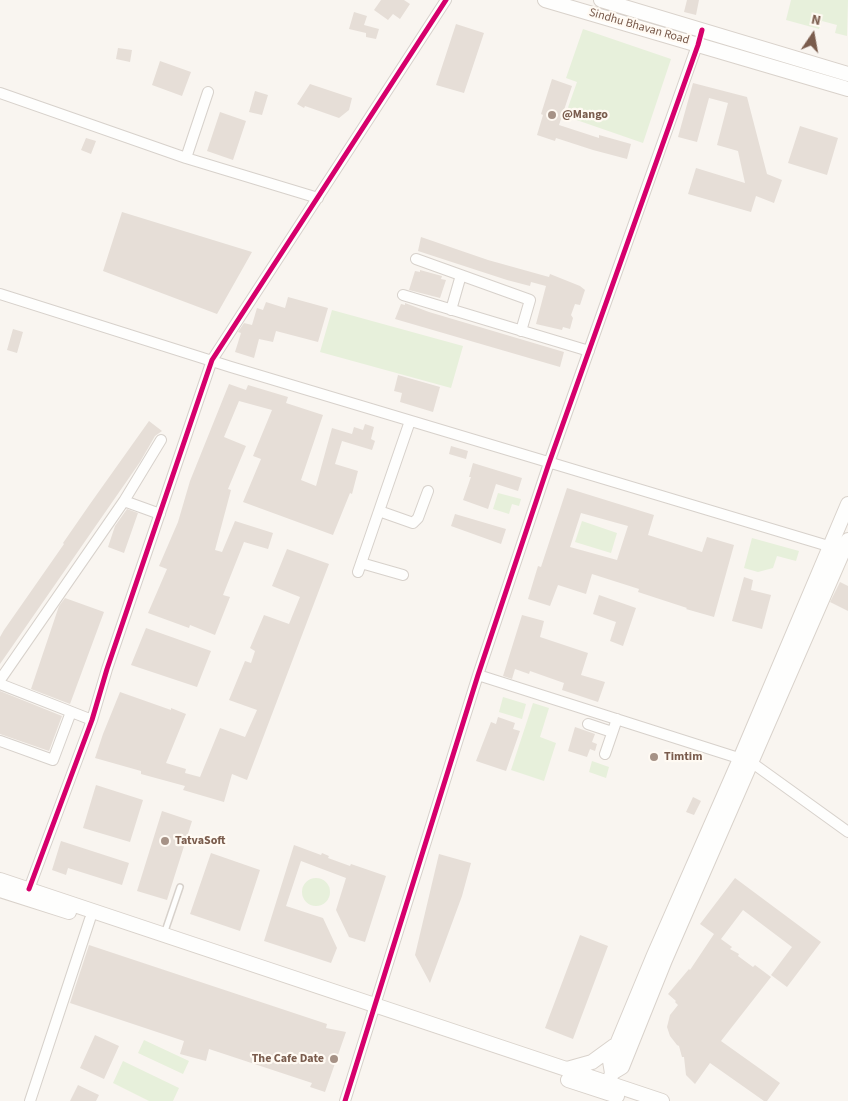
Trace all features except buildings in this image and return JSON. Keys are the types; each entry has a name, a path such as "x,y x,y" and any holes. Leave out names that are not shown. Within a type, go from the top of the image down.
{"main road":[{"name":"Sindhu Bhavan Road","path":"545,0 571,4 848,89"},
{"name":"Sindhu Bhavan Road","path":"602,0 848,74"},
{"path":"607,1088 622,1067 829,546 848,504"},
{"path":"607,1088 610,1061 654,955 846,547"},
{"path":"0,880 164,935 373,1011 566,1069 632,1101"},
{"path":"0,890 607,1088 662,1101"},
{"path":"566,1069 592,1062 617,1044"}],"street":[{"path":"30,889 92,720 107,669 212,360 446,0"},
{"path":"344,1101 478,675 549,462 702,30"},
{"path":"186,158 208,92"},
{"path":"0,93 186,158 318,198"},
{"path":"416,259 530,300 521,331"},
{"path":"451,310 461,275"},
{"path":"0,294 410,421 829,546 846,547"},
{"path":"403,296 589,351"},
{"path":"404,575 359,567 410,421"},
{"path":"0,680 124,501 161,440"},
{"path":"379,511 414,523 418,518 428,491"},
{"path":"124,501 160,514"},
{"path":"478,675 745,760 848,832"},
{"path":"0,684 92,720"},
{"path":"0,741 53,760 71,712"},
{"path":"605,754 617,719"},
{"path":"588,724 612,732"},
{"path":"30,1101 90,919"}],"lane":[{"path":"164,935 180,887"}],"green space":[{"path":"791,0 848,0 847,36 835,33 837,25 822,21 819,29 786,20"},
{"path":"583,29 671,59 643,143 565,116 577,82 566,78"},
{"path":"332,310 463,346 451,388 320,352"},
{"path":"498,493 521,499 519,506 512,504 509,514 493,509"},
{"path":"582,521 617,533 611,553 575,542"},
{"path":"752,538 799,551 796,561 777,556 773,568 758,572 744,568"},
{"path":"503,697 526,704 522,719 499,712"},
{"path":"533,703 549,708 540,737 556,743 544,781 511,770"},
{"path":"592,761 609,767 606,778 589,772"},
{"path":"316,878 326,882 330,892 326,902 316,906 306,902 302,892 306,882"},
{"path":"144,1040 189,1061 183,1074 138,1053"},
{"path":"123,1061 179,1088 173,1101 149,1101 113,1083"}],"cycle path":[{"path":"29,889 92,720 107,669 212,360 446,0"},
{"path":"345,1101 478,675 549,463 702,30"}],"place":[{"name":"@Mango","path":"552,115"},
{"name":"Timtim","path":"654,757"},
{"name":"TatvaSoft","path":"165,841"},
{"name":"The Cafe Date","path":"334,1059"}]}
